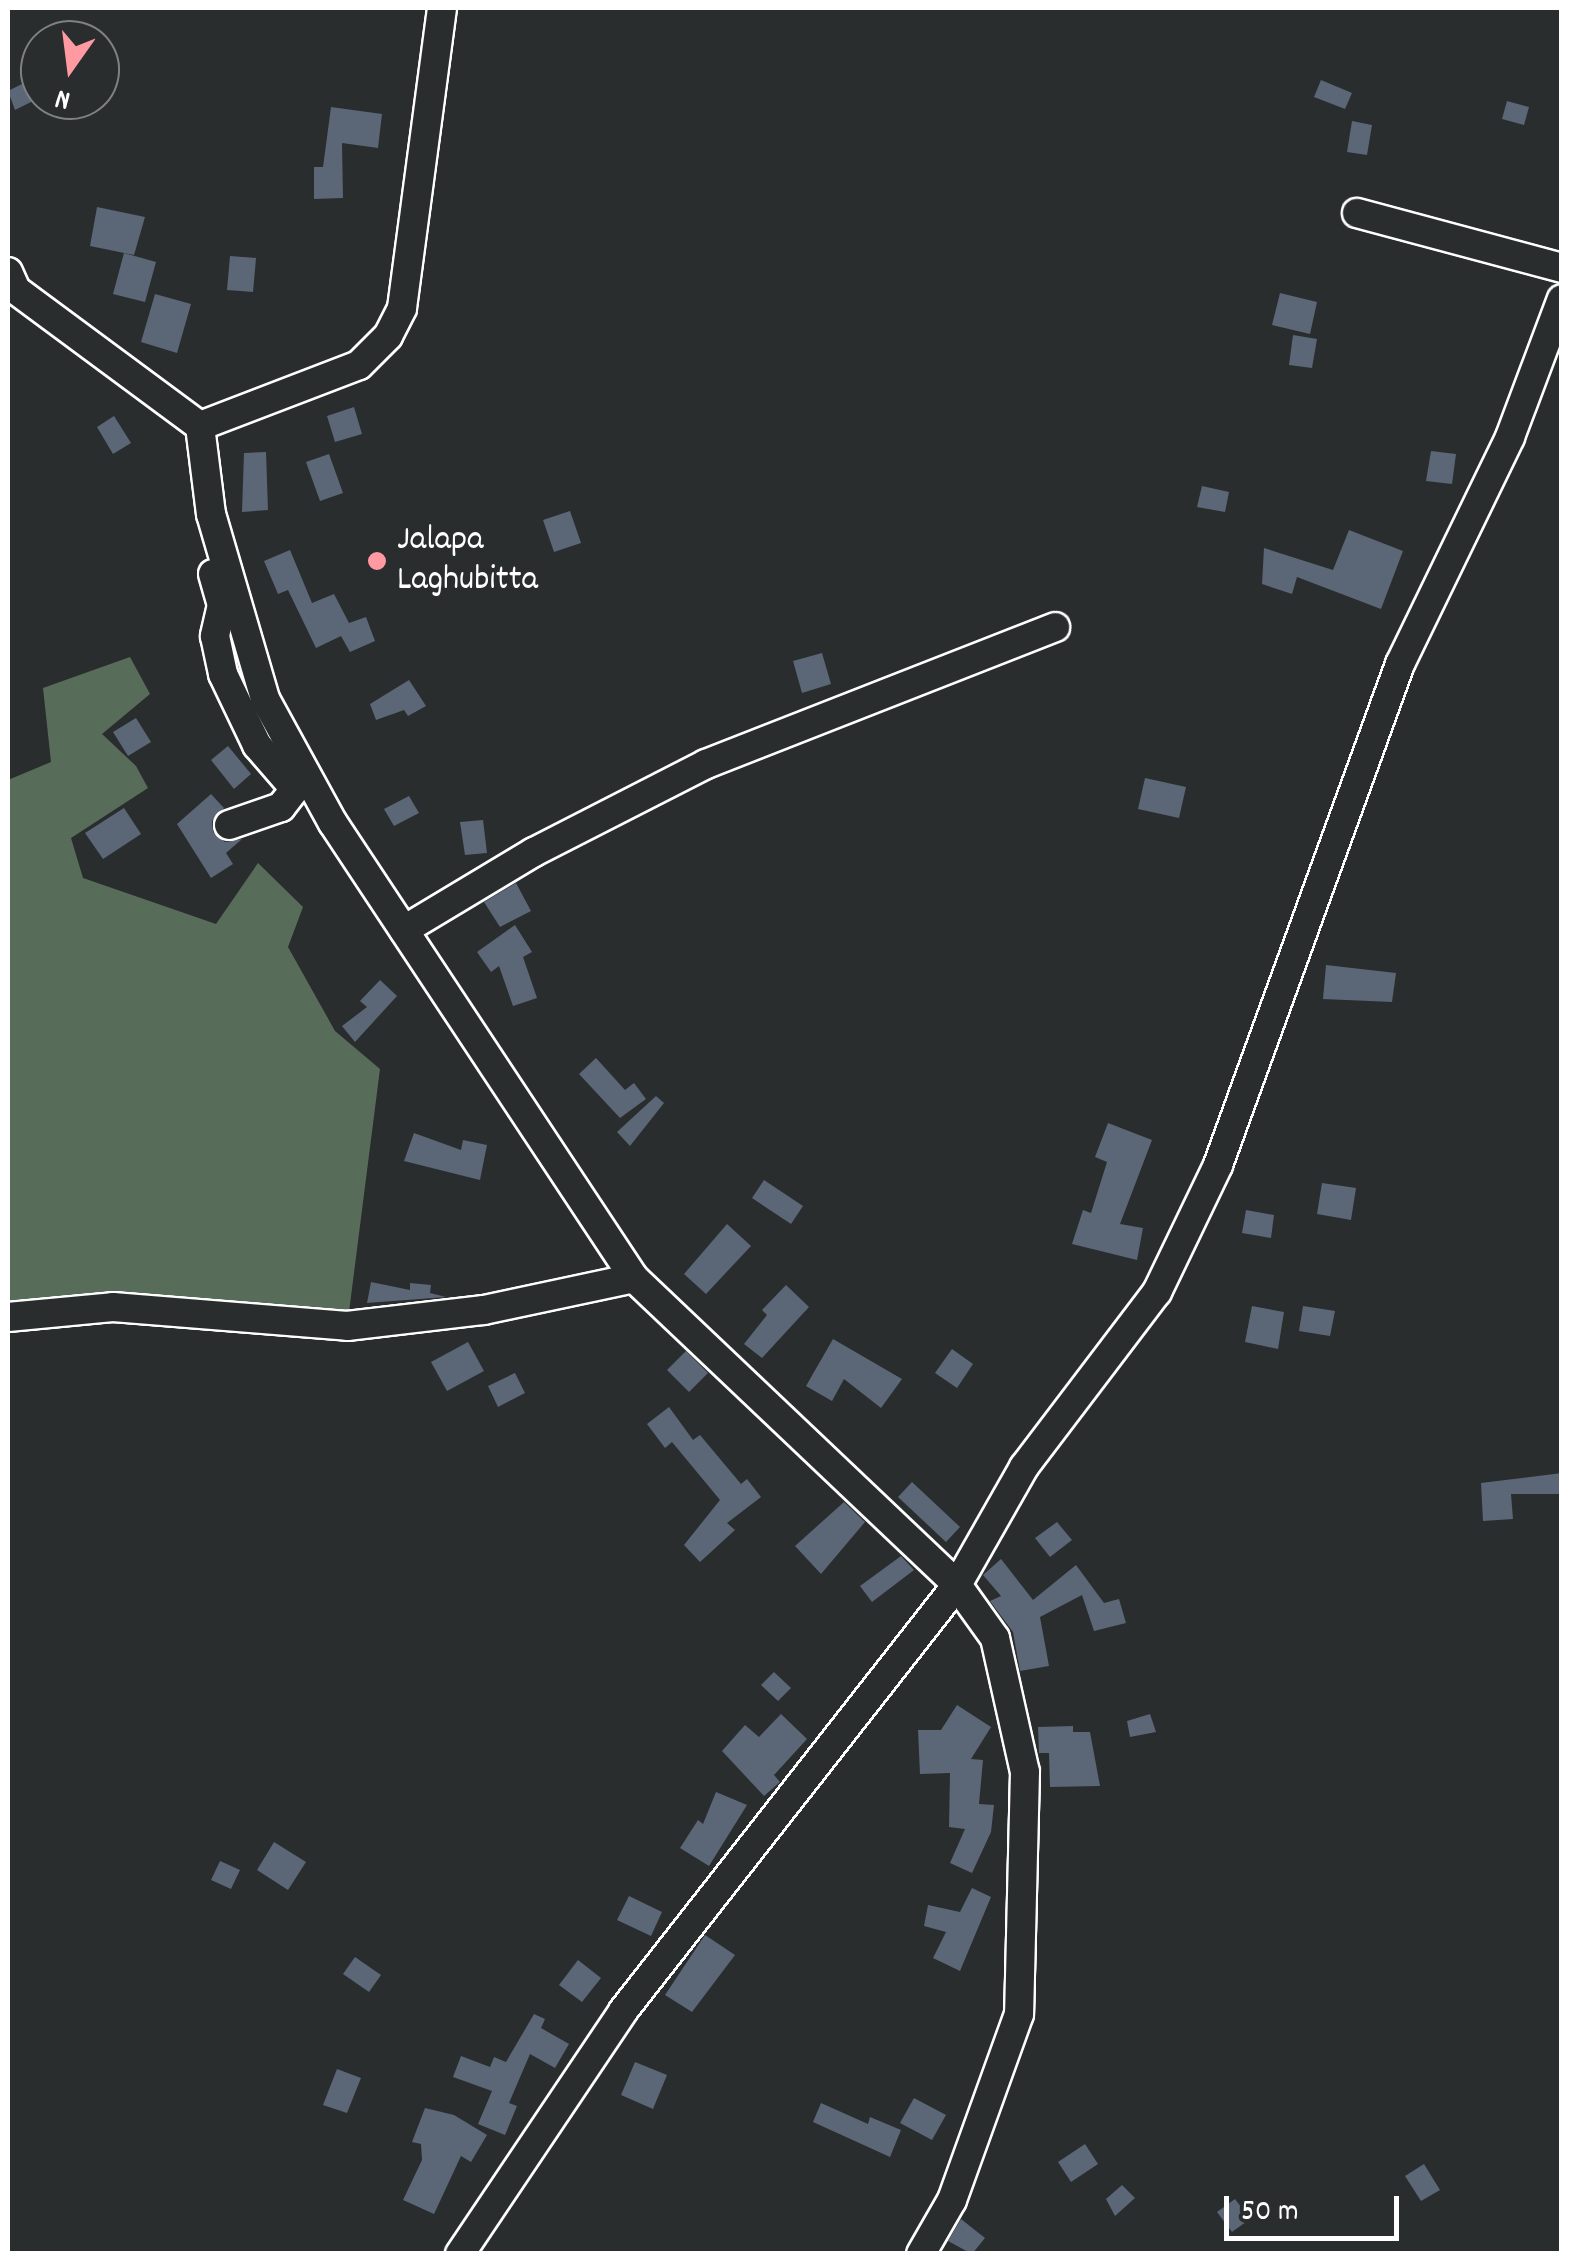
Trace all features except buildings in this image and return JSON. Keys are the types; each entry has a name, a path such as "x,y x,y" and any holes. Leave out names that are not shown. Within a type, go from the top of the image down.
{"street":[{"path":"200,426 359,365 388,336 402,308 442,8"},
{"path":"1357,213 1562,268"},
{"path":"8,272 16,290 200,426 210,514 265,699 404,930 634,1278 957,1585 995,1638 1024,1772 1020,2014 952,2200 921,2254"},
{"path":"460,2254 623,2011 957,1585 1024,1467 1156,1292 1218,1165 1400,664 1510,436 1562,299"},
{"path":"210,514 206,552 222,605 215,636 223,674 257,745 295,789 281,807 229,825"},
{"path":"404,930 534,852 706,764 1056,627"},
{"path":"8,1317 113,1308 346,1326 484,1310 634,1278"}],"green space":[{"path":"130,657 150,694 102,734 136,766 148,788 71,838 83,878 216,924 258,863 303,907 288,947 335,1031 380,1069 349,1312 8,1300 8,780 51,762 43,688"}],"place":[{"name":"Jalapa Laghubitta","path":"377,561"}]}
